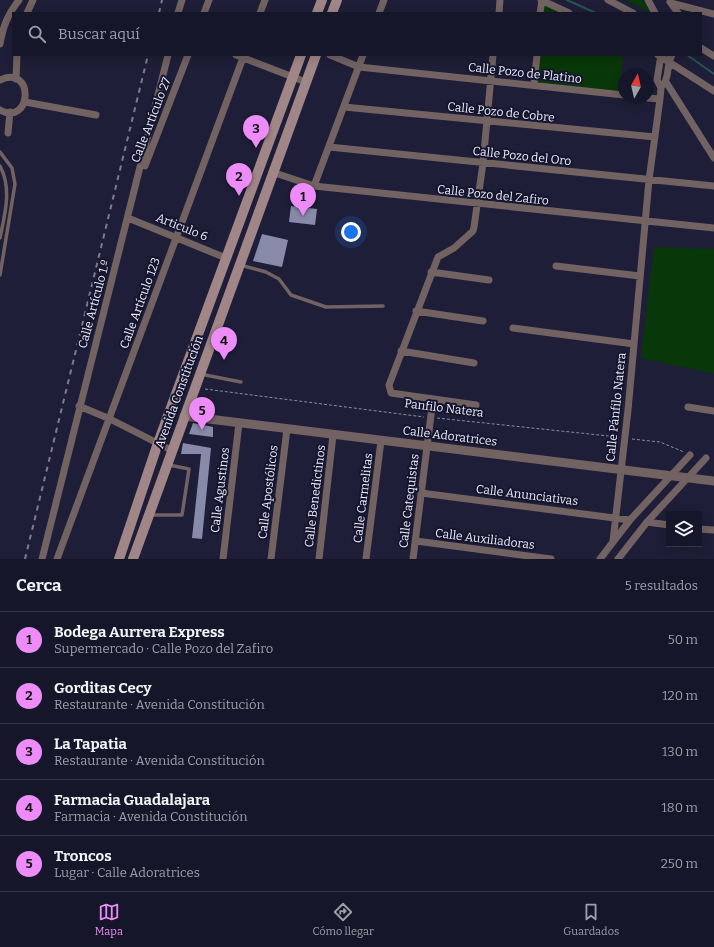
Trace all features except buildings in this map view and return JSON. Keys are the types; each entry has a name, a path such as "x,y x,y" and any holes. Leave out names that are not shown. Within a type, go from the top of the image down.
{"main road":[{"path":"317,12 322,0"},
{"path":"332,12 337,0"},
{"name":"Avenida Constitución","path":"119,559 158,443 301,56"},
{"name":"Avenida Constitución","path":"133,559 171,450 316,56"}],"street":[{"path":"0,44 2,31 8,14 19,0"},
{"path":"27,12 33,0"},
{"path":"178,12 182,0"},
{"path":"204,12 209,0"},
{"path":"260,12 265,0"},
{"path":"379,12 384,0"},
{"path":"499,12 500,0"},
{"path":"540,12 541,0 567,12"},
{"path":"608,0 630,12"},
{"path":"648,0 655,12"},
{"path":"669,12 671,1"},
{"path":"671,1 677,12"},
{"path":"671,1 714,14"},
{"path":"0,13 8,14"},
{"path":"702,48 714,56"},
{"path":"16,79 17,56"},
{"name":"Calle Artículo 1.º","path":"42,559 79,406 135,192 168,56"},
{"name":"Calle Artículo 27","path":"135,192 188,56"},
{"name":"Calle Pozo de Platino","path":"332,56 359,67 534,84 618,94"},
{"path":"314,186 363,56"},
{"path":"476,405 391,393 389,385 416,311 438,257 454,248 473,230 476,220 483,163 493,56"},
{"path":"534,84 537,56"},
{"path":"645,221 661,88 657,80 660,56"},
{"path":"244,57 306,82"},
{"name":"Calle Artículo 123","path":"56,559 110,419 176,236 244,57"},
{"path":"661,88 666,82 670,58 712,90 714,96"},
{"path":"0,80 10,78 16,79 26,91 25,102 21,107 10,112 0,110"},
{"path":"657,80 666,82 714,158"},
{"path":"654,98 660,99"},
{"path":"25,102 96,115"},
{"name":"Calle Pozo de Cobre","path":"344,107 487,122 655,137"},
{"path":"8,133 10,112"},
{"name":"Calle Pozo del Oro","path":"329,147 714,186"},
{"name":"Calle Pozo del Zafiro","path":"272,172 314,186 478,205 714,228"},
{"name":"Articulo 6","path":"128,218 176,236 226,258"},
{"name":"Calle Pánfilo Natera","path":"613,541 620,470 625,438 645,221"},
{"path":"556,266 640,276"},
{"path":"431,272 489,280"},
{"path":"416,311 483,320"},
{"path":"513,328 634,344"},
{"path":"401,351 474,363"},
{"name":"Calle Catequistas","path":"414,559 433,399"},
{"path":"79,406 110,419 171,450"},
{"path":"688,407 714,411"},
{"name":"Calle Adoratrices","path":"184,416 714,481"},
{"name":"Calle Agustinos","path":"223,559 239,423"},
{"name":"Calle Apostólicos","path":"271,559 287,429"},
{"name":"Calle Benedictinos","path":"318,559 333,435"},
{"name":"Calle Carmelitas","path":"366,559 381,441"},
{"path":"600,559 630,520 669,475 690,454"},
{"path":"618,559 647,522 706,458"},
{"name":"Calle Anunciativas","path":"421,493 630,520"},
{"path":"647,522 666,525"},
{"path":"702,529 714,530"},
{"name":"Calle Auxiliadoras","path":"416,542 551,559"}],"lane":[{"path":"0,152 12,168 15,184 0,274"},
{"path":"0,166 5,176 7,187 0,236 7,236"},
{"path":"1,225 9,226"},
{"path":"239,265 266,272 279,279 291,295 326,307 383,306"},
{"path":"199,374 241,382"},
{"path":"148,515 182,515 189,469 166,464"}],"path":[{"name":"Panfilo Natera","path":"194,388 431,418 660,442 690,454"}],"green space":[{"path":"625,0 642,0 651,12"},
{"path":"542,1 565,12 541,12"},
{"path":"537,56 623,56 622,68 618,68 618,93 535,84"},
{"path":"654,247 714,249 714,374 641,358"}],"waterway":[{"path":"567,0 594,12"},
{"path":"688,56 714,74"}],"railway":[{"path":"159,12 162,0"},
{"path":"25,559 148,56"}],"place":[{"name":"La Tapatia","path":"256,148"},
{"name":"Gorditas Cecy","path":"239,196"},
{"name":"Bodega Aurrera Express","path":"303,216"},
{"name":"Farmacia Guadalajara","path":"224,360"},
{"name":"Troncos","path":"202,430"}]}
